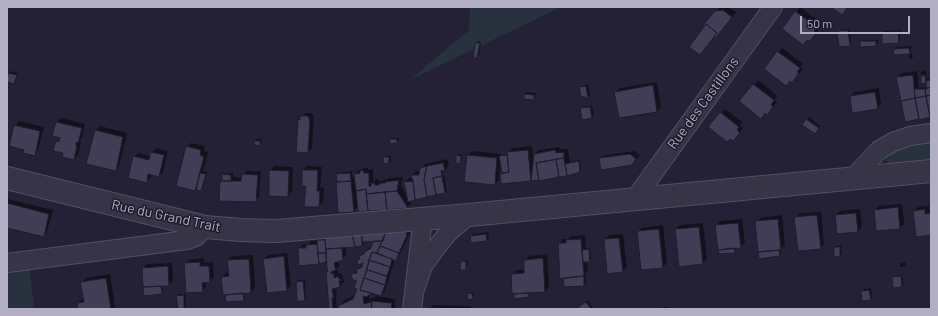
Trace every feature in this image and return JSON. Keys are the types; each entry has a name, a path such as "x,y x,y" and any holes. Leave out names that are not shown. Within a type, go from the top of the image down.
{"street":[{"name":"Rue des Castillons","path":"634,200 773,7"},
{"path":"852,179 879,150 910,136 931,133"},
{"name":"Rue du Grand Trait","path":"7,178 205,227 276,231 634,200 931,171"},
{"path":"413,300 423,266 448,233 469,215"},
{"path":"430,218 438,231 436,248"},
{"path":"413,300 430,218"},
{"path":"7,263 187,240 196,237 205,227"}],"shaded area":[{"path":"470,7 561,7 410,80 469,30"},
{"path":"931,135 931,162 891,164 886,161 884,153"},
{"path":"29,259 34,309 7,309 7,263"}],"building":[{"path":"831,7 848,7 842,15"},
{"path":"723,10 732,17 716,38 714,37 717,33 706,24 703,25 715,11"},
{"path":"795,11 817,27 814,31 816,33 810,41 807,40 803,45 782,29"},
{"path":"706,24 717,33 700,55 689,47"},
{"path":"848,30 850,46 839,47 837,31"},
{"path":"898,31 899,43 882,44 882,33"},
{"path":"860,41 876,41 876,46 860,47"},
{"path":"475,43 480,43 477,58 473,58"},
{"path":"909,48 910,54 894,55 893,49"},
{"path":"777,51 800,68 797,72 799,73 792,83 790,81 786,86 764,69"},
{"path":"8,73 17,75 14,84 7,82"},
{"path":"913,75 915,98 901,101 896,77"},
{"path":"925,75 926,83 921,84 921,76"},
{"path":"931,80 931,87 926,88 926,81"},
{"path":"753,84 774,100 771,105 773,107 767,115 765,113 761,119 739,101"},
{"path":"653,85 657,112 619,118 614,92"},
{"path":"586,86 588,98 581,97 579,87"},
{"path":"931,87 931,95 926,96 925,89"},
{"path":"914,89 925,89 926,96 915,98"},
{"path":"875,92 878,109 852,113 850,96"},
{"path":"524,94 534,95 534,100 524,99"},
{"path":"931,95 931,116 930,117 926,96"},
{"path":"926,96 930,117 919,120 915,98"},
{"path":"915,98 919,119 905,122 901,101"},
{"path":"590,107 592,118 582,120 580,108"},
{"path":"720,112 739,127 737,130 740,133 733,141 730,139 727,142 708,127"},
{"path":"300,116 308,116 310,119 308,153 296,152 298,119 300,120"},
{"path":"806,119 819,128 815,134 802,125"},
{"path":"56,122 82,128 78,143 76,142 77,146 74,160 62,157 63,153 53,151 56,141 59,142 59,138 61,138 52,136"},
{"path":"14,125 40,131 35,156 23,153 24,150 9,146"},
{"path":"95,130 123,137 116,171 86,164"},
{"path":"389,139 397,139 397,143 390,144"},
{"path":"254,141 260,141 260,146 254,145"},
{"path":"186,146 201,150 200,155 204,157 195,191 176,186"},
{"path":"528,150 531,181 501,184 500,174 509,172 507,152"},
{"path":"555,150 556,153 564,152 564,158 536,163 539,180 531,181 534,154"},
{"path":"151,152 164,155 159,177 148,174 147,183 128,178 133,156 149,160"},
{"path":"630,154 636,159 632,165 601,170 599,158"},
{"path":"456,155 461,156 460,164 456,163"},
{"path":"467,155 497,158 495,185 464,182"},
{"path":"507,155 509,172 502,173 499,156"},
{"path":"383,157 389,157 389,163 384,164"},
{"path":"564,158 567,176 559,177 556,159"},
{"path":"556,159 559,177 539,181 536,163"},
{"path":"579,161 580,172 567,176 565,164"},
{"path":"443,163 445,170 441,171 442,176 433,178 436,195 427,197 424,179 427,166"},
{"path":"427,166 424,179 427,197 415,200 411,175 419,175 420,168"},
{"path":"269,170 289,171 288,197 269,196"},
{"path":"302,170 318,170 317,191 320,191 319,207 304,207 306,186 302,186"},
{"path":"363,170 364,173 369,173 369,186 371,186 371,183 379,185 380,183 399,180 397,191 366,194 366,189 356,191 354,174 360,173 360,171"},
{"path":"200,173 206,174 201,191 196,190"},
{"path":"350,173 351,181 337,182 336,174"},
{"path":"222,174 231,175 231,181 222,181"},
{"path":"242,174 258,175 256,202 219,201 220,181 241,181"},
{"path":"442,176 445,193 436,195 433,178"},
{"path":"351,181 354,212 338,213 336,182"},
{"path":"413,181 415,200 408,202 404,182"},
{"path":"366,189 368,211 358,212 356,191"},
{"path":"397,191 408,208 387,210 385,192"},
{"path":"385,192 387,210 368,211 366,194"},
{"path":"7,203 49,214 44,237 7,228"},
{"path":"898,207 900,229 876,231 874,210"},
{"path":"925,209 925,214 931,213 931,235 916,237 913,211"},
{"path":"856,213 858,232 837,234 835,215"},
{"path":"817,215 821,249 798,251 794,217"},
{"path":"778,219 781,250 758,252 755,221"},
{"path":"738,223 741,248 718,250 715,225"},
{"path":"699,227 703,264 679,267 675,229"},
{"path":"659,229 663,268 641,270 637,231"},
{"path":"405,230 407,235 399,253 380,246 386,231"},
{"path":"386,231 383,241 362,242 362,233"},
{"path":"352,234 362,234 362,246 355,247"},
{"path":"352,234 355,247 326,249 325,237"},
{"path":"486,234 487,241 471,243 470,236"},
{"path":"619,238 623,272 607,274 604,239"},
{"path":"581,239 584,276 560,279 558,243 566,243 566,240"},
{"path":"317,240 325,240 326,253 318,253"},
{"path":"374,241 382,241 377,253 372,252 360,290 371,293 367,297 363,296 364,304 372,302 371,309 339,309 338,306 353,299 357,289 354,288 356,280 353,281 351,274 357,273 356,270 362,267 363,263 358,265 357,260 360,259 359,256 370,249"},
{"path":"317,244 319,264 299,266 298,248 306,248 306,245"},
{"path":"380,246 399,253 396,261 377,253"},
{"path":"834,247 840,247 840,256 834,257"},
{"path":"342,248 343,260 334,263 336,270 331,272 331,274 334,273 334,278 338,276 339,279 341,279 341,281 339,281 340,287 332,289 334,298 332,298 333,309 329,309 326,249"},
{"path":"734,248 735,253 719,254 718,250"},
{"path":"589,249 590,262 583,262 582,250"},
{"path":"779,250 780,256 759,259 758,252"},
{"path":"372,252 392,259 390,267 369,260"},
{"path":"318,253 326,253 326,262 319,264"},
{"path":"284,256 287,291 267,293 263,259"},
{"path":"543,258 545,292 512,294 511,274 524,273 524,260"},
{"path":"249,259 251,293 223,295 221,277 229,276 227,260"},
{"path":"369,260 390,267 387,276 367,270"},
{"path":"461,261 466,261 466,270 460,270"},
{"path":"200,262 200,266 209,266 210,282 202,283 203,292 186,293 184,263"},
{"path":"168,266 169,286 143,287 142,268"},
{"path":"367,270 387,276 385,285 364,278"},
{"path":"584,276 584,286 564,287 563,278"},
{"path":"901,276 902,287 893,288 892,277"},
{"path":"106,278 111,309 78,309 77,303 84,302 80,282"},
{"path":"364,278 385,285 381,296 360,290"},
{"path":"303,281 305,301 297,301 296,282"},
{"path":"161,286 162,294 144,296 143,287"},
{"path":"869,290 871,300 862,301 861,291"},
{"path":"243,293 244,301 226,302 225,295"},
{"path":"472,293 473,299 468,300 467,294"},
{"path":"528,293 529,297 514,299 514,294"},
{"path":"184,295 184,309 178,309 176,296"},
{"path":"372,301 392,303 391,309 371,309"},
{"path":"586,302 591,309 577,308"}]}
